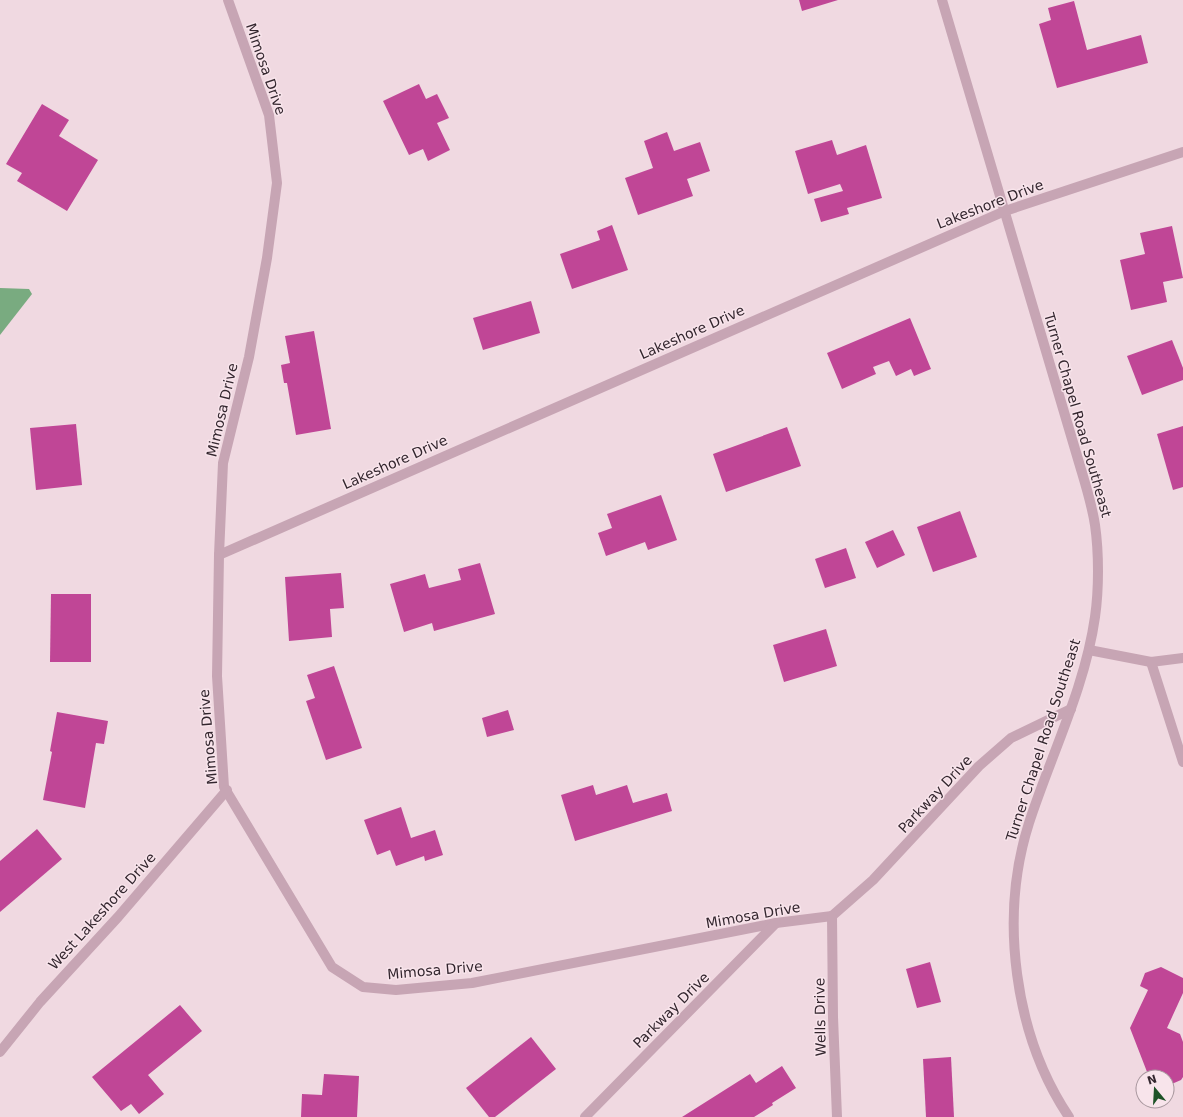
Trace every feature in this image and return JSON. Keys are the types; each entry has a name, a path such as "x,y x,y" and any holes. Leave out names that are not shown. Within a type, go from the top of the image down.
{"street":[{"name":"Mimosa Drive","path":"228,0 269,115 278,183 267,258 249,358 223,463 219,555 217,676 224,787 332,967 363,987 396,990 472,983 776,923 832,916"},
{"name":"Turner Chapel Road Southeast","path":"942,0 1084,480 1095,526 1098,589 1096,616 1089,650 1071,709 1029,824 1020,861 1014,902 1014,940 1016,964 1027,1021 1037,1054 1049,1083 1068,1117"},
{"name":"Lakeshore Drive","path":"219,555 1004,211 1183,152"},
{"path":"1089,650 1151,662 1183,658"},
{"path":"1151,662 1183,762"},
{"name":"Parkway Drive","path":"832,916 873,880 979,766 1011,738 1071,709"},
{"name":"West Lakeshore Drive","path":"0,1052 40,1002 118,916 226,790"},
{"name":"Wells Drive","path":"832,916 833,1016 837,1117"},
{"name":"Parkway Drive","path":"585,1117 776,923"}],"shaded area":[{"path":"0,288 29,289 32,294 0,335"}],"building":[{"path":"799,0 838,0 802,11"},
{"path":"1074,1 1087,50 1141,35 1148,63 1057,88 1039,24 1051,20 1048,8"},
{"path":"419,84 426,99 437,94 449,118 437,123 450,150 428,161 423,149 409,155 383,101"},
{"path":"42,104 69,120 59,136 98,160 67,211 17,181 22,173 6,164"},
{"path":"667,132 674,151 700,142 710,171 687,179 693,196 638,215 625,178 653,168 644,141"},
{"path":"832,140 837,155 866,145 882,198 847,208 849,214 821,222 814,199 843,191 840,184 808,194 795,151"},
{"path":"612,225 628,270 572,289 560,254 600,240 597,231"},
{"path":"1172,226 1183,278 1163,282 1167,302 1131,310 1120,260 1145,254 1140,233"},
{"path":"531,301 540,333 483,350 473,318"},
{"path":"910,318 931,369 914,376 911,369 896,376 889,361 873,367 876,374 842,389 827,353"},
{"path":"314,331 331,429 296,435 287,383 284,383 281,365 290,363 285,336"},
{"path":"1172,340 1183,368 1183,380 1142,395 1127,356"},
{"path":"76,424 82,485 36,490 30,428"},
{"path":"1183,426 1183,487 1173,490 1157,434"},
{"path":"787,427 801,466 726,492 713,454"},
{"path":"661,495 677,540 648,550 645,542 606,556 598,533 612,528 607,514"},
{"path":"960,511 977,557 933,572 917,527"},
{"path":"893,530 905,555 877,568 865,542"},
{"path":"846,548 856,578 825,588 815,559"},
{"path":"480,563 495,614 434,631 432,623 404,632 390,584 425,574 429,588 461,580 458,569"},
{"path":"341,573 344,608 330,609 332,637 289,641 285,577"},
{"path":"51,594 91,594 91,662 50,662"},
{"path":"826,629 837,666 784,682 773,645"},
{"path":"334,666 362,748 326,760 306,701 315,698 307,675"},
{"path":"508,710 514,730 487,737 482,718"},
{"path":"57,712 108,721 104,744 96,743 85,808 43,800 52,752 50,751"},
{"path":"593,785 596,795 627,785 633,803 667,793 672,811 575,841 561,795"},
{"path":"401,807 411,838 435,830 443,855 425,861 424,856 396,866 390,850 377,855 364,820"},
{"path":"37,829 62,859 0,912 0,861"},
{"path":"930,962 941,1002 917,1008 906,969"},
{"path":"1161,967 1183,978 1183,993 1167,1028 1180,1034 1183,1042 1183,1077 1181,1080 1175,1083 1175,1069 1146,1069 1130,1028 1148,990 1140,986 1145,973"},
{"path":"180,1005 202,1031 148,1075 164,1094 139,1114 131,1104 121,1111 92,1077"},
{"path":"531,1037 556,1069 495,1117 489,1117 466,1088"},
{"path":"951,1057 954,1117 926,1117 923,1059"},
{"path":"782,1066 796,1088 772,1103 773,1105 754,1117 682,1117 750,1074 756,1083"},
{"path":"324,1074 359,1076 357,1117 301,1117 302,1094 322,1095"}]}
